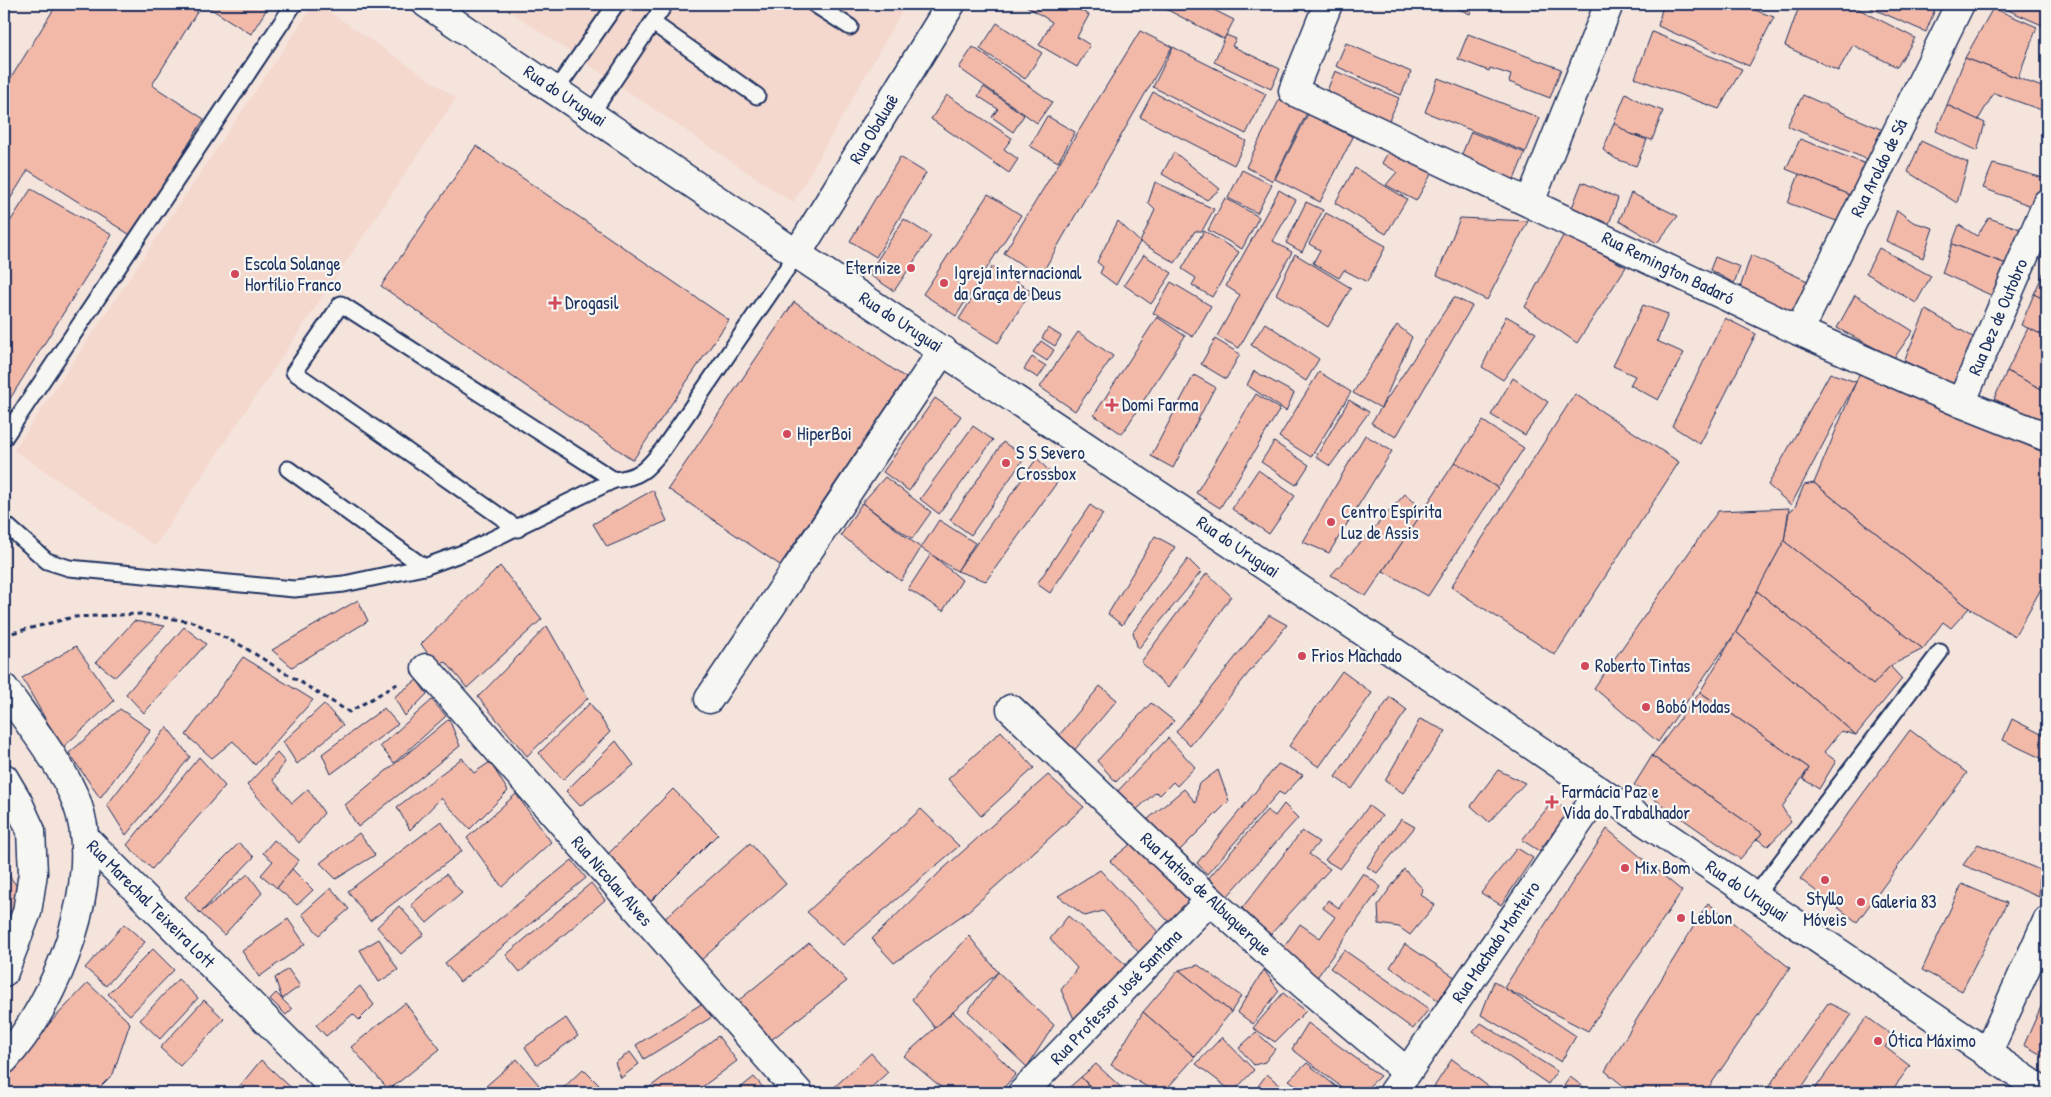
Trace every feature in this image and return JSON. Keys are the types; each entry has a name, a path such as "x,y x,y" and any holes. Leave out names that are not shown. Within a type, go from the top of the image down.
{"street":[{"name":"Rua do Uruguai","path":"427,4 1600,791 2046,1093"},
{"name":"Rua Obaluaê","path":"797,254 950,4"},
{"name":"Rua Remington Badaró","path":"1328,4 1293,91 1799,331 1961,403 2047,437"},
{"path":"1530,202 1609,4"},
{"name":"Rua Aroldo de Sá","path":"1799,331 1960,4"},
{"name":"Rua Dez de Outobro","path":"1961,403 2047,204"},
{"path":"709,699 943,350"},
{"name":"Rua Nicolau Alves","path":"426,668 798,1093"},
{"name":"Rua Marechal Teixeira Lott","path":"4,688 60,771 77,803 85,838 339,1093"},
{"name":"Rua Matias de Albuquerque","path":"1011,708 1210,900 1298,979 1400,1083"},
{"path":"4,778 17,800 31,831 33,873 27,912 4,972"},
{"name":"Rua Machado Monteiro","path":"1400,1083 1600,791"},
{"path":"4,1060 39,1010 62,965 77,915 82,887 85,838"},
{"name":"Rua Professor José Santana","path":"1022,1093 1210,900"},
{"path":"1987,1054 2047,921"}],"lane":[{"path":"4,438 294,4"},
{"path":"556,90 616,4"},
{"path":"591,114 665,4"},
{"path":"814,4 850,28"},
{"path":"653,23 757,96"},
{"path":"4,523 47,561 69,568 89,571 294,589 344,584 424,567 468,552 614,480 629,478 644,472 663,449 797,254"},
{"path":"518,529 294,372 341,304 614,480"},
{"path":"288,469 424,567"},
{"path":"1755,896 1940,652"}],"path":[{"path":"4,635 74,617 141,614 193,622 242,646 349,712 426,668"}],"shaded area":[{"name":"Escola Solange Hortílio Franco","path":"314,4 318,4 456,98 155,546 14,450"},
{"path":"499,4 906,4 793,203"}],"building":[{"path":"57,4 202,4 152,85 204,119 132,236 28,170 4,209 4,89"},
{"path":"203,4 270,4 251,34"},
{"path":"1023,4 1069,4 1089,15 1077,37 1090,45 1077,67 1039,45 1052,22"},
{"path":"1156,4 1202,4 1234,20 1224,39"},
{"path":"1448,4 1473,4 1470,14"},
{"path":"1663,4 1738,4 1774,17 1749,66 1658,26"},
{"path":"1800,4 1849,4 1915,38 1897,67 1853,45 1838,71 1785,46"},
{"path":"1862,4 1937,4 1926,32"},
{"path":"1994,4 2047,4 2047,14 2042,25"},
{"path":"1993,8 2037,27 2018,78 1965,58"},
{"path":"997,23 1042,53 1025,79 980,49"},
{"path":"1140,31 1172,47 1040,277 1004,253"},
{"path":"1652,32 1742,69 1719,109 1635,78"},
{"path":"1468,34 1561,69 1550,98 1509,82 1511,75 1490,68 1489,71 1458,59"},
{"path":"1226,35 1236,39 1232,46 1280,69 1271,89 1214,62"},
{"path":"1346,43 1411,72 1401,95 1336,66"},
{"path":"973,47 1052,102 1037,123 959,68"},
{"path":"1173,47 1266,94 1246,134 1153,87"},
{"path":"1965,58 2047,89 2047,112 1994,93 1978,120 1947,105"},
{"path":"1335,71 1399,98 1387,125 1324,98"},
{"path":"1438,78 1540,118 1526,152 1425,112"},
{"path":"984,87 1024,115 1013,132 992,117 998,109 978,96"},
{"path":"1153,92 1246,141 1234,165 1140,117"},
{"path":"1626,93 1642,103 1663,111 1652,140 1628,133 1614,123"},
{"path":"947,95 1012,138 1004,149 1018,159 1009,173 931,119"},
{"path":"1803,95 1885,131 1871,161 1787,126"},
{"path":"1280,98 1308,111 1273,181 1246,167"},
{"path":"1947,105 1985,123 1977,151 1936,131"},
{"path":"1308,114 1353,137 1320,202 1275,179"},
{"path":"1047,116 1075,132 1058,162 1030,146"},
{"path":"1614,123 1628,133 1647,140 1636,166 1616,159 1603,150"},
{"path":"1471,132 1525,153 1513,182 1459,161"},
{"path":"1800,139 1866,164 1853,196 1786,169"},
{"path":"1921,141 1968,163 1957,203 1908,172"},
{"name":"Drogasil","path":"476,146 729,320 633,460 381,286"},
{"path":"1390,149 1433,171 1416,201 1386,185 1397,172 1382,163"},
{"path":"1174,152 1220,189 1207,200 1162,174"},
{"path":"900,157 926,173 876,257 850,241"},
{"path":"1993,164 2047,179 2034,207 1983,188"},
{"path":"1355,168 1407,199 1386,234 1335,203"},
{"path":"1242,170 1272,185 1257,213 1228,198"},
{"path":"1799,174 1853,196 1842,223 1788,203"},
{"path":"1155,182 1214,209 1202,231 1195,231 1175,263 1140,242 1155,210 1148,203"},
{"path":"1582,182 1618,198 1608,227 1571,210"},
{"path":"31,189 112,235 8,402 4,399 4,231"},
{"path":"1279,190 1296,200 1273,241 1292,252 1239,348 1217,336 1240,295 1226,286"},
{"path":"1631,193 1678,216 1657,243 1619,221"},
{"path":"988,194 1021,215 956,316 923,294"},
{"path":"1225,198 1259,217 1242,249 1208,230"},
{"path":"1306,202 1323,210 1302,252 1286,243"},
{"path":"1897,210 1913,222 1933,228 1923,258 1886,241"},
{"path":"1326,213 1386,246 1367,282 1344,270 1339,278 1313,263 1320,250 1309,244"},
{"path":"1460,218 1528,221 1487,300 1437,275"},
{"path":"1989,218 2026,231 2009,265 1952,244 1959,225 1977,236"},
{"path":"904,219 931,236 894,291 868,274"},
{"path":"1118,221 1140,242 1116,285 1100,273 1103,267 1097,262"},
{"path":"1204,231 1239,252 1212,297 1192,285 1196,278 1182,269"},
{"path":"1564,234 1626,267 1577,343 1525,307"},
{"path":"1952,244 2009,265 1995,297 1942,273"},
{"path":"1879,248 1931,276 1916,303 1866,273"},
{"path":"1295,254 1351,288 1328,327 1276,294"},
{"path":"1144,255 1172,273 1151,304 1124,285"},
{"path":"1751,255 1816,285 1796,324 1738,294"},
{"path":"1715,257 1740,267 1734,283 1710,270"},
{"path":"2047,265 2047,301 2034,294"},
{"path":"992,267 1031,291 998,343 959,319"},
{"path":"1171,282 1211,306 1193,337 1153,313"},
{"path":"2034,294 2047,301 2047,337 2021,325"},
{"path":"1855,295 1913,331 1894,358 1837,328"},
{"path":"1454,297 1472,306 1396,437 1371,423"},
{"name":"HiperBoi","path":"794,302 906,378 780,565 668,489"},
{"path":"1643,305 1668,314 1657,341 1684,353 1658,400 1630,385 1635,376 1613,366"},
{"path":"1926,310 1978,340 1962,388 1904,361"},
{"path":"1506,316 1536,333 1503,380 1482,367"},
{"path":"1157,317 1185,336 1122,434 1094,415"},
{"path":"1725,318 1756,334 1700,444 1672,426"},
{"path":"1265,323 1319,359 1306,381 1251,345"},
{"path":"1397,325 1412,337 1381,408 1353,393"},
{"path":"1048,328 1061,336 1055,346 1042,338"},
{"path":"2028,328 2047,337 2047,392 2007,371"},
{"path":"1078,332 1113,356 1075,411 1040,387"},
{"path":"1215,339 1240,354 1226,379 1201,364"},
{"path":"1041,341 1054,350 1047,361 1033,352"},
{"path":"1032,357 1046,366 1038,378 1024,369"},
{"path":"1254,371 1294,393 1286,411 1247,385"},
{"path":"2007,371 2047,392 2047,423 1994,399"},
{"path":"1319,372 1351,392 1311,457 1279,437"},
{"path":"1860,372 2047,454 2047,578 2015,636 1969,608 1814,483"},
{"path":"1830,373 1856,382 1791,505 1768,485"},
{"path":"1194,375 1215,387 1173,468 1151,456"},
{"path":"1513,378 1548,402 1525,435 1491,415"},
{"path":"1256,394 1280,409 1220,508 1196,493"},
{"path":"1575,394 1679,462 1555,655 1451,587"},
{"path":"935,398 961,416 909,491 883,472"},
{"path":"1349,400 1369,412 1330,466 1316,457"},
{"path":"1483,421 1524,448 1498,488 1455,462"},
{"path":"973,426 993,440 939,514 920,499"},
{"path":"1365,435 1392,451 1329,553 1303,542"},
{"path":"1003,442 1025,457 971,535 950,520"},
{"path":"1274,442 1309,465 1296,485 1261,462"},
{"path":"1037,458 1058,481 986,581 957,571"},
{"path":"1455,462 1498,488 1428,596 1383,571"},
{"path":"1258,470 1295,496 1269,534 1232,509"},
{"path":"885,477 931,512 912,539 862,503"},
{"path":"1814,483 1969,608 1951,628 1943,622 1923,649 1784,541 1789,512 1795,507 1804,485"},
{"path":"653,490 667,521 607,547 593,524"},
{"path":"1405,494 1424,510 1366,596 1331,575"},
{"path":"862,503 921,548 901,581 841,535"},
{"path":"1090,505 1103,514 1050,593 1037,584"},
{"path":"1789,508 1784,541 1736,632 1658,742 1594,688 1718,511"},
{"path":"939,520 975,543 957,571 921,548"},
{"path":"1155,536 1175,547 1122,625 1108,614"},
{"path":"1784,541 1923,649 1890,666 1873,685 1757,591"},
{"path":"931,554 962,580 943,611 908,589"},
{"path":"1188,559 1201,572 1138,649 1133,632"},
{"path":"500,566 542,619 467,688 446,662 436,665 421,644"},
{"path":"1207,573 1231,596 1168,688 1141,662"},
{"path":"1757,591 1873,685 1890,666 1902,679 1856,735 1736,632"},
{"path":"358,600 368,621 292,667 272,650"},
{"path":"1269,615 1287,625 1190,746 1176,732"},
{"path":"134,621 165,626 115,677 96,662"},
{"path":"547,626 588,698 527,756 478,697"},
{"path":"184,627 206,644 144,713 126,694"},
{"path":"1736,632 1856,735 1841,731 1824,752 1836,761 1819,789 1803,779 1809,768 1700,692"},
{"path":"76,646 114,701 62,748 22,678"},
{"path":"243,657 313,700 255,765 233,741 212,758 186,735"},
{"path":"1342,671 1372,693 1319,767 1289,746"},
{"path":"417,680 427,694 405,716 394,697"},
{"path":"1100,686 1117,700 1072,753 1056,739"},
{"path":"1700,692 1809,768 1782,807 1791,822 1768,846 1757,839 1762,833 1652,756"},
{"path":"1390,697 1407,710 1352,789 1335,777"},
{"path":"432,700 446,716 394,763 380,746"},
{"path":"590,703 610,732 563,780 539,753"},
{"path":"1151,703 1174,721 1116,782 1097,761"},
{"path":"324,704 343,725 297,764 283,742"},
{"path":"384,708 398,724 331,774 322,754"},
{"path":"120,709 151,730 100,798 69,753"},
{"path":"449,719 460,746 358,827 345,805"},
{"path":"1420,719 1446,731 1403,793 1385,781"},
{"path":"2012,719 2047,737 2047,761 2003,740"},
{"path":"167,727 190,757 126,835 107,805"},
{"path":"1910,730 1967,773 1857,922 1800,879"},
{"path":"1001,731 1034,768 981,816 948,779"},
{"path":"1168,738 1195,767 1177,786 1173,782 1160,795 1156,792 1134,812 1114,795"},
{"path":"616,741 634,765 580,806 566,791"},
{"path":"277,753 285,762 273,780 292,803 308,789 324,813 299,843 247,785"},
{"path":"1652,756 1762,833 1740,859 1634,785"},
{"path":"199,757 225,786 152,869 127,845"},
{"path":"462,758 474,773 490,762 508,791 470,829 441,798 410,830 397,807"},
{"path":"1278,764 1303,775 1284,795 1279,792 1207,874 1197,863"},
{"path":"1218,770 1229,801 1173,857 1151,835 1148,819 1184,789 1196,803 1198,785"},
{"path":"1498,770 1525,783 1489,822 1471,806"},
{"path":"1048,775 1084,807 967,912 894,963 872,939 942,870"},
{"path":"673,789 718,834 649,903 604,858"},
{"path":"516,794 551,842 502,887 467,838"},
{"path":"1552,802 1570,810 1539,851 1522,840"},
{"path":"1284,804 1298,818 1224,900 1206,881 1267,810 1275,816"},
{"path":"1369,806 1382,816 1340,869 1325,860"},
{"path":"921,809 959,846 843,945 807,912"},
{"path":"1401,819 1415,827 1377,873 1367,867"},
{"path":"441,821 462,851 370,921 348,891"},
{"path":"1607,829 1682,891 1588,1031 1504,988"},
{"path":"1302,831 1319,842 1309,854 1330,869 1270,935 1242,908"},
{"path":"359,833 375,855 336,879 320,863"},
{"path":"274,840 299,860 277,888 261,875 273,861 263,853"},
{"path":"239,843 254,857 200,913 185,897"},
{"path":"750,843 786,884 699,962 663,920"},
{"path":"1132,843 1192,899 1170,923 1110,861"},
{"path":"1978,844 2040,870 2039,897 1963,865"},
{"path":"1517,848 1533,858 1501,905 1481,893"},
{"path":"572,860 586,878 460,982 445,963"},
{"path":"4,869 26,898 4,917"},
{"path":"292,869 313,890 297,905 277,888"},
{"path":"1404,869 1423,889 1420,894 1435,905 1410,935 1399,927 1379,924 1378,905"},
{"path":"1100,870 1160,934 1140,954 1103,911 1085,916 1058,896"},
{"path":"1363,873 1381,887 1313,983 1277,957 1300,924 1320,938 1335,917 1323,908 1328,900 1339,908"},
{"path":"248,874 262,893 224,935 200,913"},
{"path":"446,874 462,893 427,923 411,905"},
{"path":"591,883 605,900 520,972 506,955"},
{"path":"1962,884 2007,903 1962,991 1922,970"},
{"path":"331,888 349,909 319,935 302,914"},
{"path":"1708,903 1790,968 1705,1093 1632,1093 1605,1071"},
{"path":"399,906 424,934 401,954 377,927"},
{"path":"1068,916 1130,968 1100,990 1074,1019 1061,990 1077,968 1050,939"},
{"path":"288,919 305,944 259,977 242,951"},
{"path":"124,924 145,942 106,986 85,968"},
{"path":"969,936 998,972 935,1028 912,999"},
{"path":"379,939 398,970 379,982 360,950"},
{"path":"809,943 847,981 766,1044 733,1005"},
{"path":"1405,944 1459,980 1442,1003 1390,967"},
{"path":"153,949 174,970 130,1015 108,994"},
{"path":"1344,950 1429,1009 1413,1029 1330,968"},
{"path":"1198,965 1241,996 1231,1012 1179,970"},
{"path":"288,969 300,986 282,999 275,978"},
{"path":"1179,970 1231,1012 1195,1057 1143,1012"},
{"path":"1264,970 1279,991 1253,1024 1237,1012"},
{"path":"998,972 1054,1025 1027,1067 968,1011"},
{"path":"178,979 198,998 160,1039 140,1020"},
{"path":"1494,981 1576,1036 1561,1062 1481,1015"},
{"path":"88,983 130,1023 113,1074 94,1093 4,1093 4,1071"},
{"path":"360,986 374,1005 359,1020 353,1014 326,1036 316,1025"},
{"path":"276,993 292,1009 286,1015 270,999"},
{"path":"1283,993 1306,1011 1275,1042 1253,1028"},
{"path":"2047,993 2047,1058 2024,1045"},
{"path":"204,1000 224,1019 180,1066 160,1048"},
{"path":"405,1003 440,1049 389,1090 351,1047"},
{"path":"703,1003 712,1017 644,1059 636,1045"},
{"path":"1828,1003 1852,1014 1798,1093 1764,1093"},
{"path":"953,1012 1016,1074 999,1093 948,1093 904,1056"},
{"path":"1143,1012 1195,1057 1163,1093 1157,1093 1111,1065"},
{"path":"1867,1017 1893,1036 1885,1047 1910,1066 1890,1093 1812,1093"},
{"path":"566,1018 578,1036 537,1065 525,1047"},
{"path":"1308,1023 1380,1076 1362,1093 1349,1093 1292,1049"},
{"path":"1481,1023 1557,1071 1548,1084 1473,1032"},
{"path":"1256,1032 1275,1049 1265,1062 1254,1065 1239,1048"},
{"path":"718,1036 737,1061 694,1093 642,1093"},
{"path":"1222,1037 1254,1070 1233,1092 1196,1064"},
{"path":"630,1052 639,1064 621,1078 615,1063"},
{"path":"871,1053 888,1072 865,1093 828,1093"},
{"path":"517,1059 539,1085 530,1093 478,1093"},
{"path":"1452,1059 1497,1093 1430,1093"},
{"path":"261,1060 297,1093 234,1093"},
{"path":"1307,1063 1344,1093 1306,1093 1289,1080"},
{"path":"1096,1064 1127,1093 1097,1093 1081,1077"},
{"path":"583,1069 599,1085 590,1093 558,1093"},
{"path":"1267,1074 1289,1093 1253,1093"},
{"path":"754,1077 768,1093 734,1093"},
{"path":"1081,1077 1095,1093 1063,1093"},
{"path":"1570,1077 1592,1093 1559,1093"}],"place":[{"name":"Eternize","path":"911,268"},
{"name":"Escola Solange Hortílio Franco","path":"235,274"},
{"name":"Igreja internacional da Graça de Deus","path":"944,283"},
{"name":"Drogasil","path":"555,303"},
{"name":"Domi Farma","path":"1112,405"},
{"name":"HiperBoi","path":"787,434"},
{"name":"S S Severo Crossbox","path":"1006,463"},
{"name":"Centro Espírita Luz de Assis","path":"1331,522"},
{"name":"Frios Machado","path":"1302,656"},
{"name":"Roberto Tintas","path":"1585,666"},
{"name":"Bobó Modas","path":"1646,707"},
{"name":"Farmácia Paz e Vida do Trabalhador","path":"1552,802"},
{"name":"Mix Bom","path":"1625,868"},
{"name":"Styllo Móveis","path":"1825,880"},
{"name":"Galeria 83","path":"1861,902"},
{"name":"Leblon","path":"1681,918"},
{"name":"Ótica Máximo","path":"1878,1041"}]}
